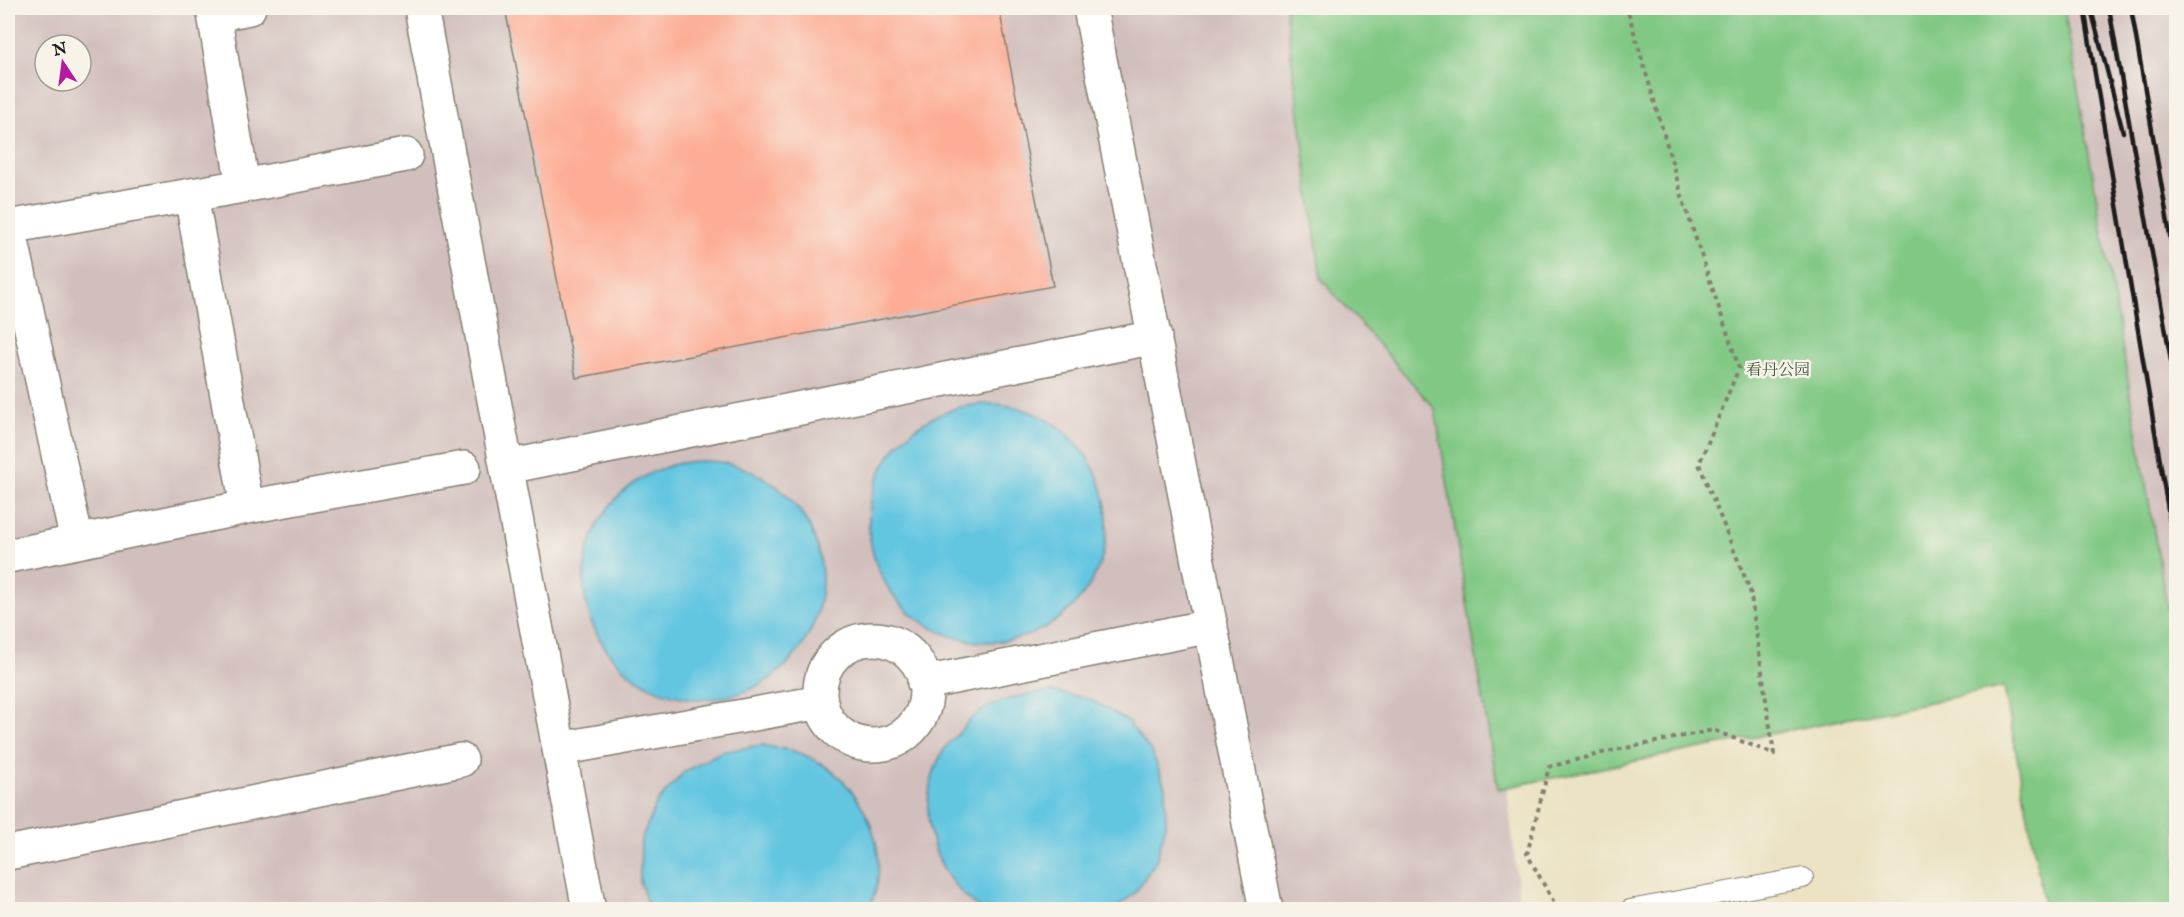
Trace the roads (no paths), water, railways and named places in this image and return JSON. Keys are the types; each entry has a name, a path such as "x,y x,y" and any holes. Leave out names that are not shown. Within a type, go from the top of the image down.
{"street":[{"path":"243,186 214,11 249,8"},
{"path":"421,8 589,909"},
{"path":"1090,8 1266,909"},
{"path":"77,542 8,227 406,155"},
{"path":"191,195 247,507"},
{"path":"507,467 1155,337"},
{"path":"8,556 247,507 464,468"},
{"path":"924,683 1211,626"},
{"path":"867,639 884,640 899,646 913,657 924,683 926,691 923,709 914,725 901,737 884,744 866,744 848,739 834,729 824,714 821,702 820,682 826,666 837,653 851,644 867,639"},
{"path":"559,749 821,702"},
{"path":"8,853 461,760"}],"lane":[{"path":"1630,909 1803,878"}],"water":[{"path":"988,404 1011,406 1033,413 1054,424 1072,439 1087,457 1098,478 1105,500 1107,523 1105,546 1098,568 1087,589 1072,607 1054,622 1033,633 1011,640 988,642 965,640 943,633 922,622 904,607 889,589 878,568 871,546 869,523 871,500 878,478 889,457 904,439 922,424 943,413 965,406"},
{"path":"703,461 726,463 749,470 769,481 787,496 802,514 813,534 820,557 822,580 820,603 813,626 802,646 787,664 769,679 749,690 726,697 703,699 680,697 657,690 637,679 619,664 604,646 593,626 586,603 584,580 586,557 593,534 604,514 619,496 637,481 657,470 680,463"},
{"path":"1050,691 1090,699 1126,720 1152,752 1165,787 1166,825 1156,861 1135,893 1114,909 981,909 963,894 949,877 938,857 931,836 928,814 929,791 935,769 945,748 969,720 982,711 1010,699"},
{"path":"762,745 797,752 820,763 849,788 860,804 875,839 878,859 877,882 870,909 649,909 640,881 641,840 657,802 685,771 721,752"}],"railway":[{"path":"2084,8 2176,557"},
{"path":"2109,8 2176,389"},
{"path":"2131,8 2176,270"},
{"path":"2092,13 2123,132"}],"park label":[{"name":"看丹公园","path":"1778,371"}]}
